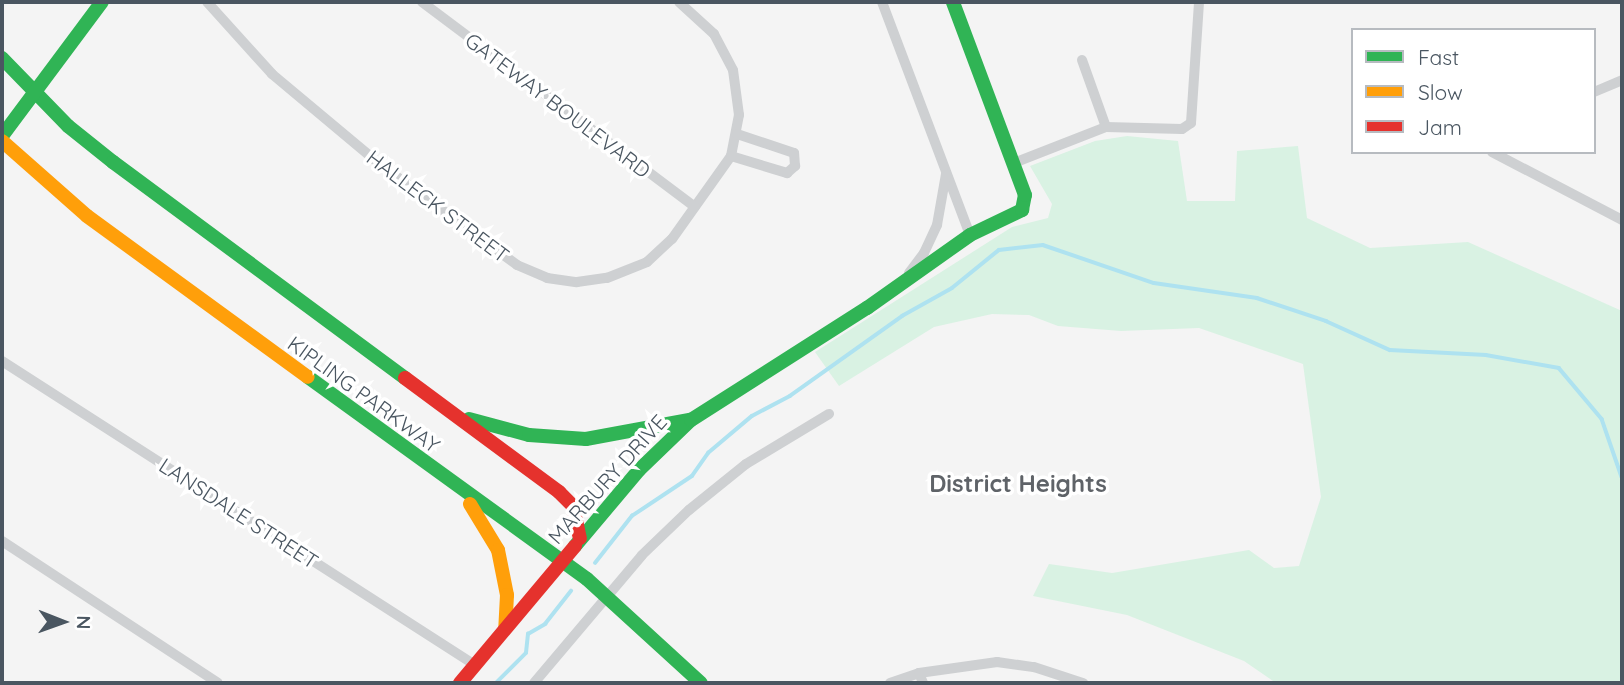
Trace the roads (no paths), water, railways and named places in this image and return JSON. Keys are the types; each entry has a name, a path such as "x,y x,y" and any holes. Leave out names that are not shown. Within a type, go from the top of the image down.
{"street":[{"path":"2,139 102,2"},
{"name":"HALLECK STREET","path":"207,2 250,51 308,106 477,237 534,274 577,282 622,274 659,252 731,156 737,134 739,99 729,58 714,34 679,2"},
{"name":"GATEWAY BOULEVARD","path":"422,2 695,207"},
{"path":"882,2 970,235"},
{"path":"953,2 1014,163 1106,127 1182,129 1191,124 1199,2"},
{"name":"KIPLING PARKWAY","path":"2,58 35,93 113,162 569,501 578,519 580,538"},
{"path":"1082,60 1106,127"},
{"path":"1596,91 1622,80"},
{"path":"731,156 787,173 795,166 794,153 737,134"},
{"name":"KIPLING PARKWAY","path":"2,139 87,216 606,596 701,683"},
{"path":"1497,154 1622,220"},
{"name":"MARBURY DRIVE","path":"460,683 580,538 691,420 887,293 970,235 1012,217 1025,203 1014,163"},
{"name":"MARBURY DRIVE","path":"887,293 924,253 941,212 946,170"},
{"name":"LANSDALE STREET","path":"2,361 475,665"},
{"path":"455,414 503,431 562,439 612,437 691,420"},
{"path":"534,683 606,596 663,534 717,486 829,414"},
{"path":"458,489 486,524 498,551 507,595 505,629"},
{"path":"2,541 218,683"},
{"path":"890,683 919,673 978,663 1014,663 1083,683"},
{"path":"919,673 923,683"}],"waterway":[{"path":"595,563 632,516 692,476 708,453 752,416 790,396 902,316 952,288 999,250 1043,245 1154,283 1257,298 1326,321 1390,350 1486,355 1559,368 1602,419 1622,477"},
{"path":"496,683 526,653 528,634 545,624 571,591"}],"district":[{"name":"District Heights","path":"1018,484"}]}
